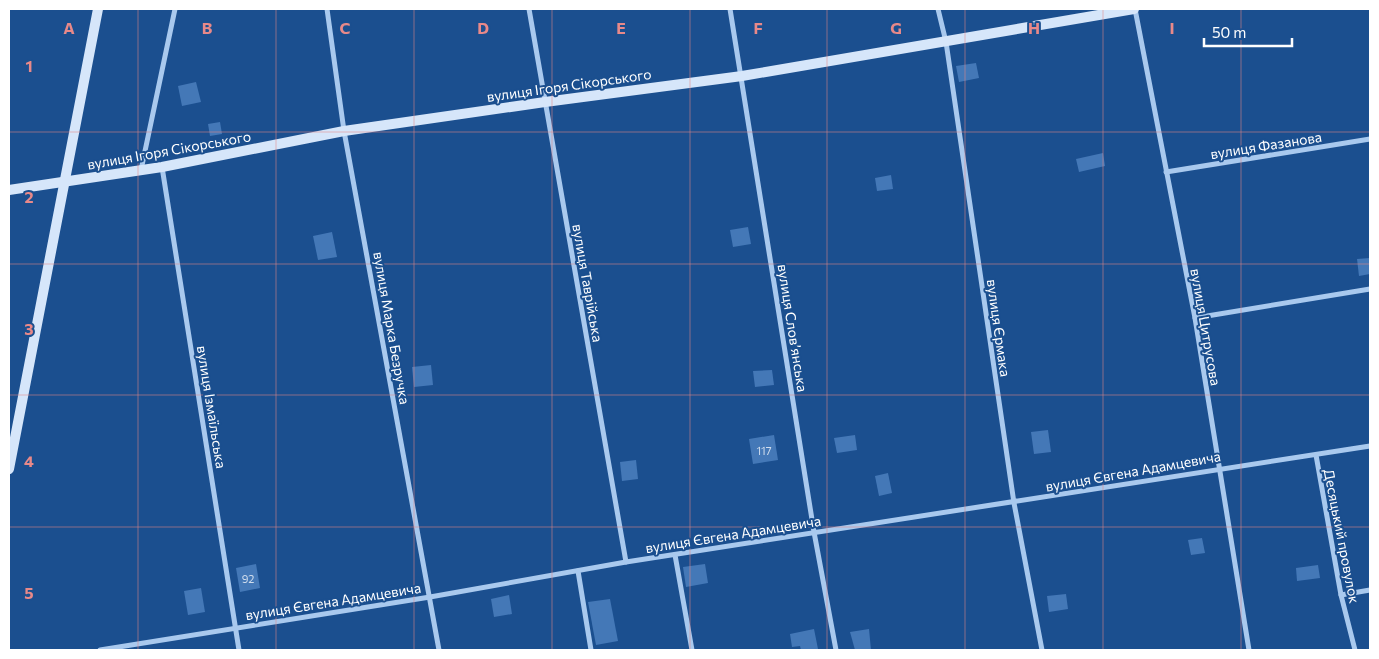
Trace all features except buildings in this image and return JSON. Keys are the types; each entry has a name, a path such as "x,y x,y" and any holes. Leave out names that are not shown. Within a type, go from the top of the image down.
{"main road":[{"path":"9,469 98,9"},
{"name":"вулиця Ігоря Сікорського","path":"9,190 162,168 344,132 545,102 742,76 1134,9"}],"street":[{"path":"141,170 175,9"},
{"name":"вулиця Марка Безручка","path":"327,9 344,132 439,650"},
{"name":"вулиця Таврійська","path":"529,9 626,562"},
{"name":"вулиця Слов’янська","path":"730,9 814,532 836,650"},
{"name":"вулиця Єрмака","path":"938,9 946,42 1014,503 1042,650"},
{"name":"вулиця Цитрусова","path":"1134,9 1195,318 1249,650"},
{"name":"вулиця Фазанова","path":"1166,172 1370,139"},
{"name":"вулиця Ізмаїльська","path":"162,168 239,650"},
{"path":"1195,318 1370,289"},
{"name":"вулиця Євгена Адамцевича","path":"100,650 430,597 626,562 1014,503 1218,468 1370,446"},
{"name":"Десяцький провулок","path":"1316,455 1342,595 1355,650"},
{"path":"675,555 692,650"},
{"path":"578,571 591,650"},
{"path":"1342,595 1370,590"}]}
